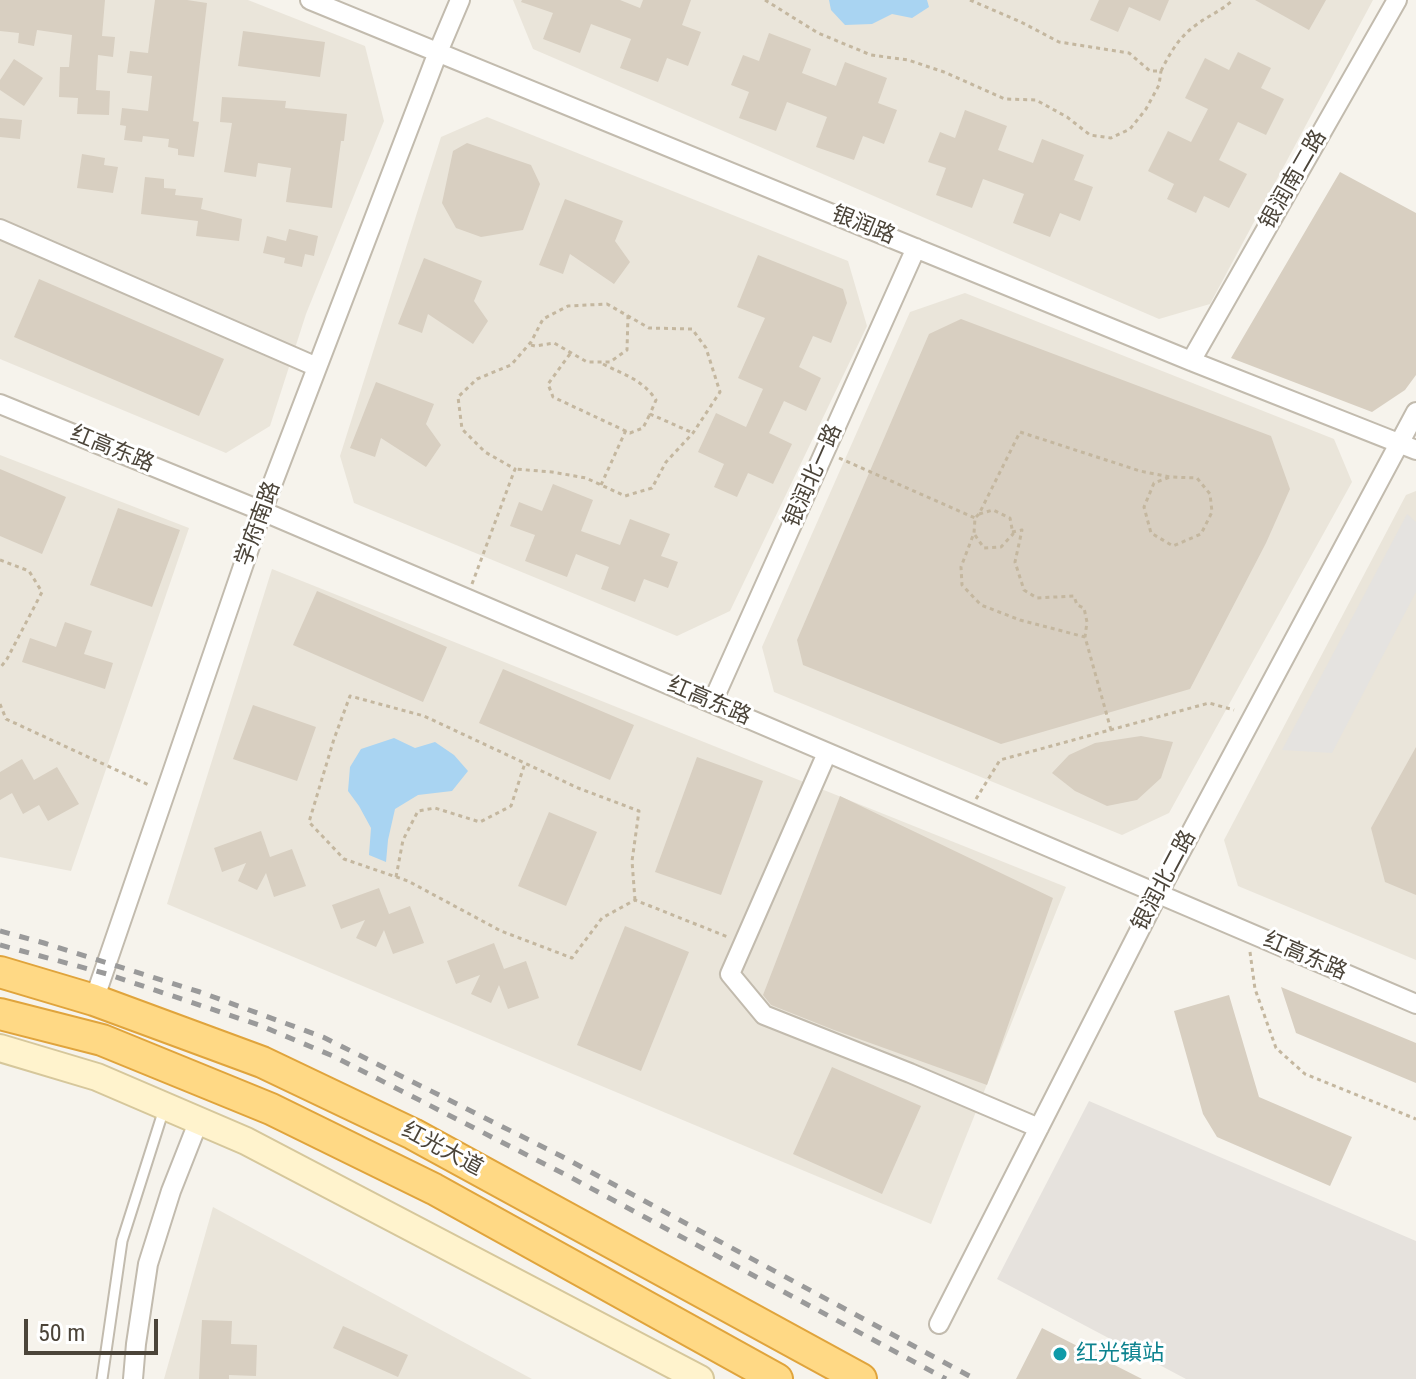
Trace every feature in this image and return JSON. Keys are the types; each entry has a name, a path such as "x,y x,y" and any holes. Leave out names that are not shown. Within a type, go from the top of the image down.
{"highway":[{"name":"红光大道","path":"0,972 94,1000 262,1062 413,1134 861,1379"},
{"name":"红光大道","path":"0,1014 102,1040 271,1109 434,1189 777,1379"}],"main road":[{"path":"0,1048 97,1077 246,1141 700,1379"}],"street":[{"name":"银润路","path":"310,0 1408,447"},
{"name":"学府南路","path":"94,1000 262,511 460,0"},
{"name":"银润南二路","path":"1191,361 1397,0"},
{"path":"0,229 317,367"},
{"name":"银润北一路","path":"712,703 916,248"},
{"name":"红高东路","path":"0,404 262,511 1416,1004"},
{"path":"1408,447 1416,412"},
{"path":"1408,447 1416,426"},
{"name":"银润北二路","path":"939,1324 1158,894 1254,715 1408,447"},
{"path":"827,753 730,974 764,1015 1039,1128"},
{"path":"133,1379 148,1264 171,1191 199,1120"}],"lane":[{"path":"102,1379 122,1241 165,1106"}],"path":[{"path":"765,0 818,33 871,55 908,60 1005,99 1036,100 1067,117 1090,135 1111,138 1130,129 1146,109 1159,85 1161,71 1178,41 1233,0"},
{"path":"970,0 1059,42 1129,53 1150,71 1161,71"},
{"path":"607,304 649,328 692,329 706,348 720,392 693,433 666,462 652,488 625,496 586,478 515,469 485,452 462,429 458,397 477,379 511,365 529,344 543,319 568,306 607,304"},
{"path":"529,344 554,343 587,362 610,362 627,350 628,315"},
{"path":"570,354 548,384 553,397 630,433 643,428 656,400 648,388 634,378 599,362"},
{"path":"650,414 693,433"},
{"path":"601,486 626,430"},
{"path":"1085,637 1020,620 981,605 962,585 961,567 974,533 975,518 1020,432 1140,471 1197,478 1210,494 1212,512 1201,534 1173,546 1151,533 1144,507 1154,483 1170,477"},
{"path":"825,451 975,518"},
{"path":"467,599 515,469"},
{"path":"974,533 984,548 1001,547 1013,534 1010,518 993,510 979,514"},
{"path":"1012,532 1022,530 1015,562 1024,590 1037,598 1074,596 1077,605 1084,608 1087,622 1085,637 1111,730"},
{"path":"0,560 29,571 42,592 0,668"},
{"path":"350,696 424,716 578,788 639,811 632,861 635,900 602,918 572,958 501,931 408,881 344,859 309,822 350,696"},
{"path":"967,812 1000,760 1209,703 1254,715"},
{"path":"0,704 6,719"},
{"path":"0,721 6,719 165,792"},
{"path":"396,877 403,840 418,811 435,808 480,822 511,806 525,763"},
{"path":"635,900 743,943"},
{"path":"1248,932 1255,989 1276,1048 1305,1074 1416,1119"}],"shaded area":[{"path":"0,0 248,0 365,46 384,121 306,314 270,426 226,453 0,359"},
{"path":"513,0 1373,0 1210,304 1159,319 533,49"},
{"path":"487,117 848,261 867,326 730,611 677,636 354,503 340,456 441,137"},
{"path":"965,293 1334,439 1352,482 1169,813 1122,835 774,692 762,647 910,312"},
{"path":"0,455 189,528 71,871 0,857"},
{"path":"1416,491 1416,960 1238,886 1224,840 1406,495"},
{"path":"1407,514 1416,522 1416,592 1332,753 1282,750"},
{"path":"272,569 1066,887 931,1224 167,904"},
{"path":"1089,1101 1416,1241 1416,1379 1186,1379 997,1279"},
{"path":"213,1207 532,1379 164,1379"}],"water":[{"path":"829,0 927,0 929,7 912,18 892,14 872,24 845,25 831,10"},
{"path":"394,738 415,748 435,742 454,755 468,771 452,791 418,795 395,809 386,862 369,855 371,828 348,791 350,767 361,749"}],"building":[{"path":"0,0 105,0 102,36 115,37 113,57 98,55 96,90 110,91 109,115 77,114 78,98 59,97 60,67 69,67 72,35 37,30 34,46 18,43 19,33 0,31"},
{"path":"155,0 207,3 193,121 199,122 194,157 178,155 178,149 168,147 169,139 143,136 142,142 124,140 126,126 120,125 122,108 148,111 152,76 127,73 130,51 148,53"},
{"path":"522,0 620,0 640,8 643,0 691,0 682,25 701,32 688,66 667,58 658,82 620,68 631,39 591,24 580,53 543,39 553,13"},
{"path":"1099,0 1169,0 1160,21 1129,7 1118,32 1090,20"},
{"path":"1255,0 1326,0 1309,30"},
{"path":"243,31 325,42 320,77 238,66"},
{"path":"769,33 811,49 802,73 836,86 845,62 887,78 878,103 897,110 884,144 863,136 854,160 816,147 827,117 787,102 776,131 739,118 749,92 731,85 743,55 759,61"},
{"path":"1238,52 1271,68 1261,88 1284,99 1266,135 1238,122 1219,160 1247,174 1229,208 1204,196 1196,213 1167,199 1174,184 1148,171 1168,131 1191,142 1208,109 1185,98 1205,58 1229,70"},
{"path":"14,59 43,78 24,106 0,90 0,80"},
{"path":"222,97 286,101 285,108 347,114 332,208 286,202 291,168 258,163 256,177 224,172 232,123 220,122"},
{"path":"965,110 1007,126 998,150 1033,163 1042,139 1084,155 1074,180 1093,187 1080,221 1060,213 1050,237 1013,223 1024,194 983,179 972,208 936,195 946,168 928,162 940,132 955,138"},
{"path":"0,118 22,120 20,139 0,137"},
{"path":"467,143 531,165 540,184 523,230 481,237 456,228 442,203 453,151"},
{"path":"82,154 105,158 104,165 118,167 113,193 77,188"},
{"path":"1340,172 1416,213 1416,375 1405,390 1372,412 1231,358"},
{"path":"145,177 164,179 164,188 176,189 175,195 203,198 201,209 242,219 239,241 196,236 198,221 141,214"},
{"path":"565,199 623,221 615,241 630,262 614,284 570,254 563,274 539,265"},
{"path":"289,229 318,236 314,256 305,254 302,267 284,263 285,258 263,253 267,236 286,241"},
{"path":"758,255 843,289 847,303 831,343 813,336 799,367 821,378 806,411 784,401 769,433 792,444 773,484 748,473 737,497 714,487 724,464 698,452 716,413 746,427 763,389 738,378 765,318 737,307"},
{"path":"424,258 482,281 474,301 488,321 473,344 428,314 422,333 398,324"},
{"path":"39,279 224,359 199,416 14,337"},
{"path":"961,319 1271,436 1290,489 1266,543 1190,689 1001,744 803,665 797,640 929,334"},
{"path":"376,382 434,404 426,424 441,445 426,467 381,438 375,457 350,448"},
{"path":"0,469 66,497 42,554 0,536"},
{"path":"553,484 593,500 581,531 620,545 630,519 670,534 661,556 678,562 668,588 644,579 635,602 601,589 609,567 576,554 567,577 525,561 535,535 510,526 519,502 542,511"},
{"path":"118,508 180,530 152,607 90,585"},
{"path":"317,591 447,647 423,702 293,645"},
{"path":"65,622 92,631 84,654 113,663 105,689 22,662 30,638 56,647"},
{"path":"503,669 634,725 610,780 479,723"},
{"path":"253,705 316,727 297,781 233,759"},
{"path":"1141,736 1173,742 1161,778 1137,800 1107,806 1075,791 1052,773 1069,755 1095,743"},
{"path":"1416,747 1416,895 1385,882 1371,828"},
{"path":"697,757 763,781 721,895 655,872"},
{"path":"22,759 34,780 57,767 79,804 48,821 39,805 23,814 12,793 0,800 0,772"},
{"path":"840,796 1053,898 987,1085 771,1005 763,995"},
{"path":"549,812 597,832 566,906 518,886"},
{"path":"261,831 270,857 292,849 306,886 274,897 266,873 257,890 238,881 246,863 222,872 214,848"},
{"path":"379,888 389,914 410,906 424,943 393,954 384,930 376,947 356,938 365,920 341,929 332,905"},
{"path":"625,926 689,952 641,1071 577,1045"},
{"path":"494,943 504,969 526,961 539,998 508,1009 499,985 491,1003 471,994 480,975 456,984 447,961"},
{"path":"1281,987 1416,1043 1416,1083 1296,1033"},
{"path":"1229,995 1259,1097 1352,1137 1330,1186 1217,1137 1203,1114 1174,1011"},
{"path":"832,1067 921,1106 882,1194 793,1154"},
{"path":"202,1320 232,1321 231,1344 257,1345 256,1376 229,1375 229,1379 199,1379"},
{"path":"343,1326 408,1355 398,1377 333,1348"},
{"name":"红光镇站","path":"1042,1328 1142,1379 1016,1379"}],"railway":[{"path":"0,931 200,992 323,1037 561,1156 975,1379"},
{"path":"0,945 107,974 259,1025 333,1056 572,1178 946,1379"}],"place":[{"name":"红光镇站","path":"1060,1354"}]}
